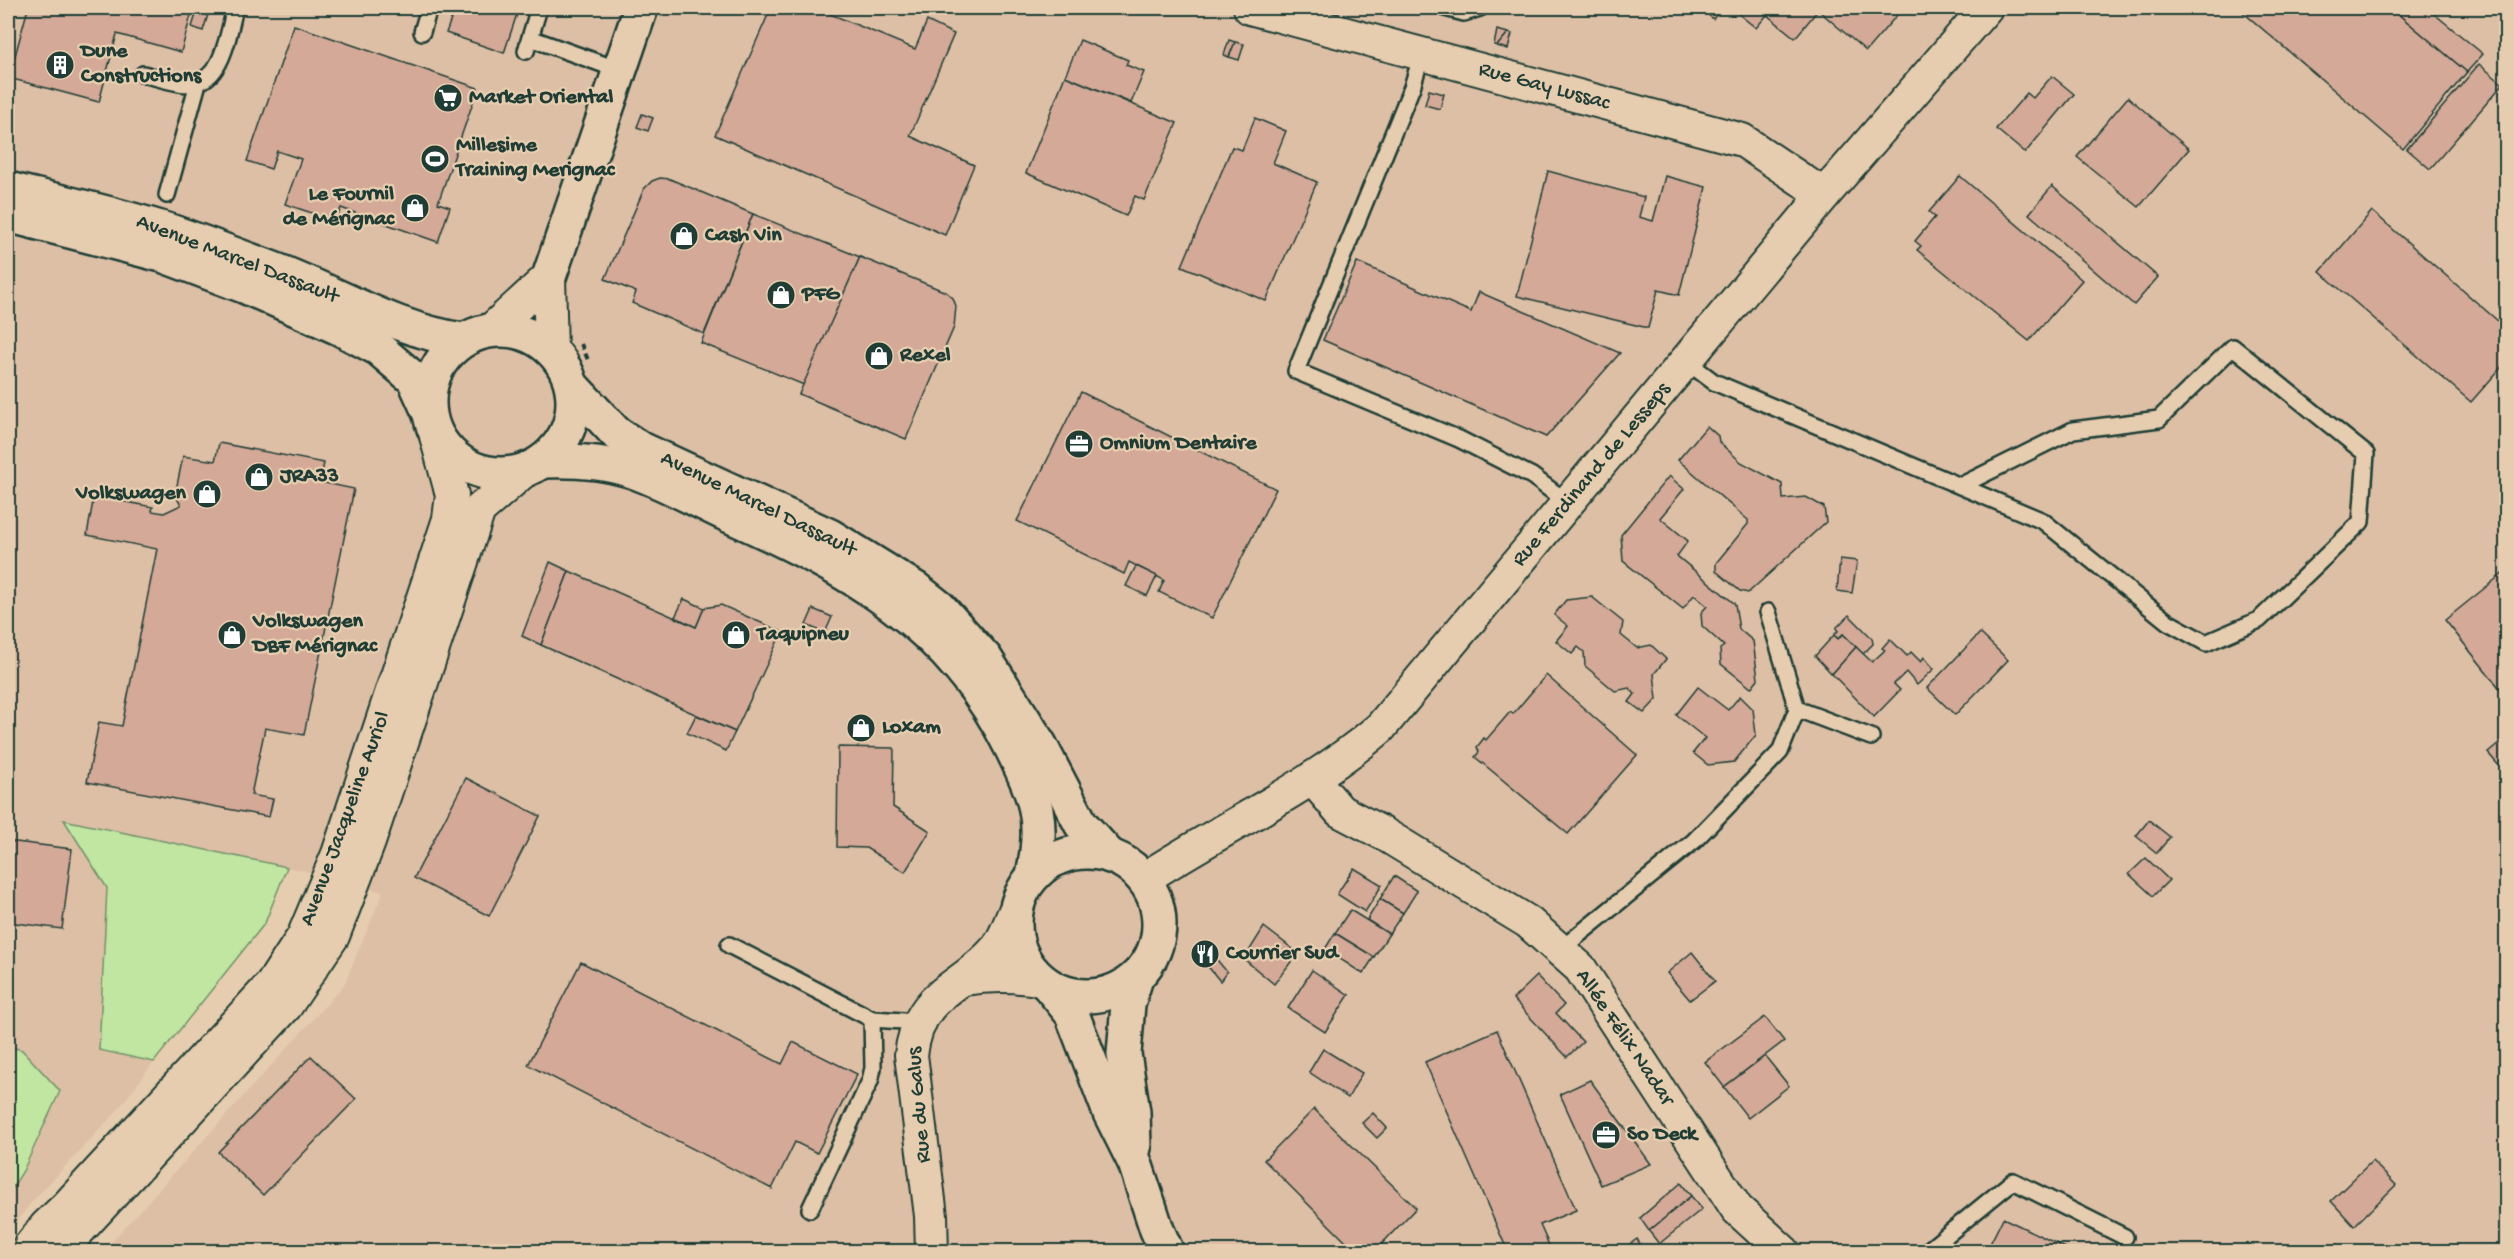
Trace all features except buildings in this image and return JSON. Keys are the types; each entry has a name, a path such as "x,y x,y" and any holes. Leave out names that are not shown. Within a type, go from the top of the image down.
{"main road":[{"path":"549,277 641,8"},
{"name":"Avenue Marcel Dassault","path":"8,189 108,213 170,231 298,279 397,324 438,337 477,336"},
{"name":"Avenue Marcel Dassault","path":"8,215 162,255 244,286 338,327 380,350 414,380 433,424"},
{"path":"513,331 534,338 563,342 564,367 581,375 569,428 559,447 533,466 498,475 474,469 452,456 433,424 429,391 436,371 447,354 477,336 513,331"},
{"name":"Avenue Marcel Dassault","path":"581,375 616,433 639,448 830,536 916,589 939,607 958,626 990,666 1040,745 1081,824 1110,856"},
{"name":"Avenue Marcel Dassault","path":"533,466 570,460 630,470 822,560 867,585 908,615 944,648 974,687 1002,729 1028,783 1038,810 1038,849 1033,875"},
{"path":"1044,983 1072,995 1095,996 1117,991 1136,978 1149,961 1158,941 1159,919 1154,898 1144,879 1134,869 1110,856 1089,852 1069,854 1049,862 1033,875 1022,892 1015,911 1014,930 1018,948 1026,965 1072,1014 1110,1113 1135,1162 1157,1230 1167,1251"},
{"path":"1135,1162 1132,1112 1124,1054 1127,1012 1136,978"}],"street":[{"name":"Rue Gay Lussac","path":"1250,8 1742,140 1824,195"},
{"name":"Rue Ferdinand de Lesseps","path":"1144,879 1178,856 1312,778 1351,753 1380,728 1824,195 1986,8"},
{"path":"477,336 549,277 563,342"},
{"name":"Avenue Jacqueline Auriol","path":"26,1251 46,1226 272,984 303,937 338,854 449,519 452,495 433,424"},
{"name":"Avenue Jacqueline Auriol","path":"60,1251 286,1006 333,936 369,842 479,510 533,466"},
{"name":"Allée Félix Nadar","path":"1312,778 1340,811 1384,834 1528,922 1580,968 1737,1209 1784,1251"},
{"name":"Rue du Galus","path":"932,1251 931,1216 911,1055 919,1022 926,1009 940,994 963,979 998,948 1015,911"},
{"name":"Rue du Galus","path":"963,979 987,975 1014,975 1044,983"}],"lane":[{"path":"143,74 181,84 198,82 210,76 218,67 235,8"},
{"path":"422,32 429,8"},
{"path":"539,8 527,44 620,70"},
{"path":"1445,8 1464,13 1480,8"},
{"path":"1422,54 1412,87 1296,371 1459,439 1532,476 1568,504"},
{"path":"167,195 198,82"},
{"path":"1686,361 1714,382 1960,486 2043,521 2168,622 2206,643 2259,620 2361,522 2366,454 2234,346 2159,419 2073,430 1960,486"},
{"path":"1560,950 1694,842 1780,752 1797,709 1768,612"},
{"path":"1797,709 1871,737"},
{"path":"729,945 872,1018 919,1022"},
{"path":"810,1209 870,1081 873,1068 872,1018"},
{"path":"1926,1251 2013,1182 2125,1237"}],"path":[{"path":"563,342 581,375"}],"shaded area":[{"path":"8,8 2506,8 2506,1251 103,1251 344,985 383,892 301,870 65,820 107,888 99,1050 154,1062 118,1110 30,1204 8,1234 8,1195 23,1171 22,1050 8,1046"}],"green space":[{"path":"64,820 287,867 265,923 154,1062 99,1050 107,888"},
{"path":"8,1046 22,1050 60,1091 23,1171 8,1195"}],"place":[{"name":"Dune Constructions","path":"60,65"},
{"name":"Market Oriental","path":"448,98"},
{"name":"Millesime Training Merignac","path":"435,159"},
{"name":"Le Fournil de Mérignac","path":"415,208"},
{"name":"Cash Vin","path":"684,236"},
{"name":"PFG","path":"781,295"},
{"name":"Rexel","path":"879,356"},
{"name":"Omnium Dentaire","path":"1079,444"},
{"name":"JRA33","path":"259,477"},
{"name":"Volkswagen","path":"207,494"},
{"name":"Volkswagen DBF Mérignac","path":"232,635"},
{"name":"Taquipneu","path":"736,635"},
{"name":"Loxam","path":"861,728"},
{"name":"Courrier Sud","path":"1205,954"},
{"name":"So Deck","path":"1606,1135"}]}
